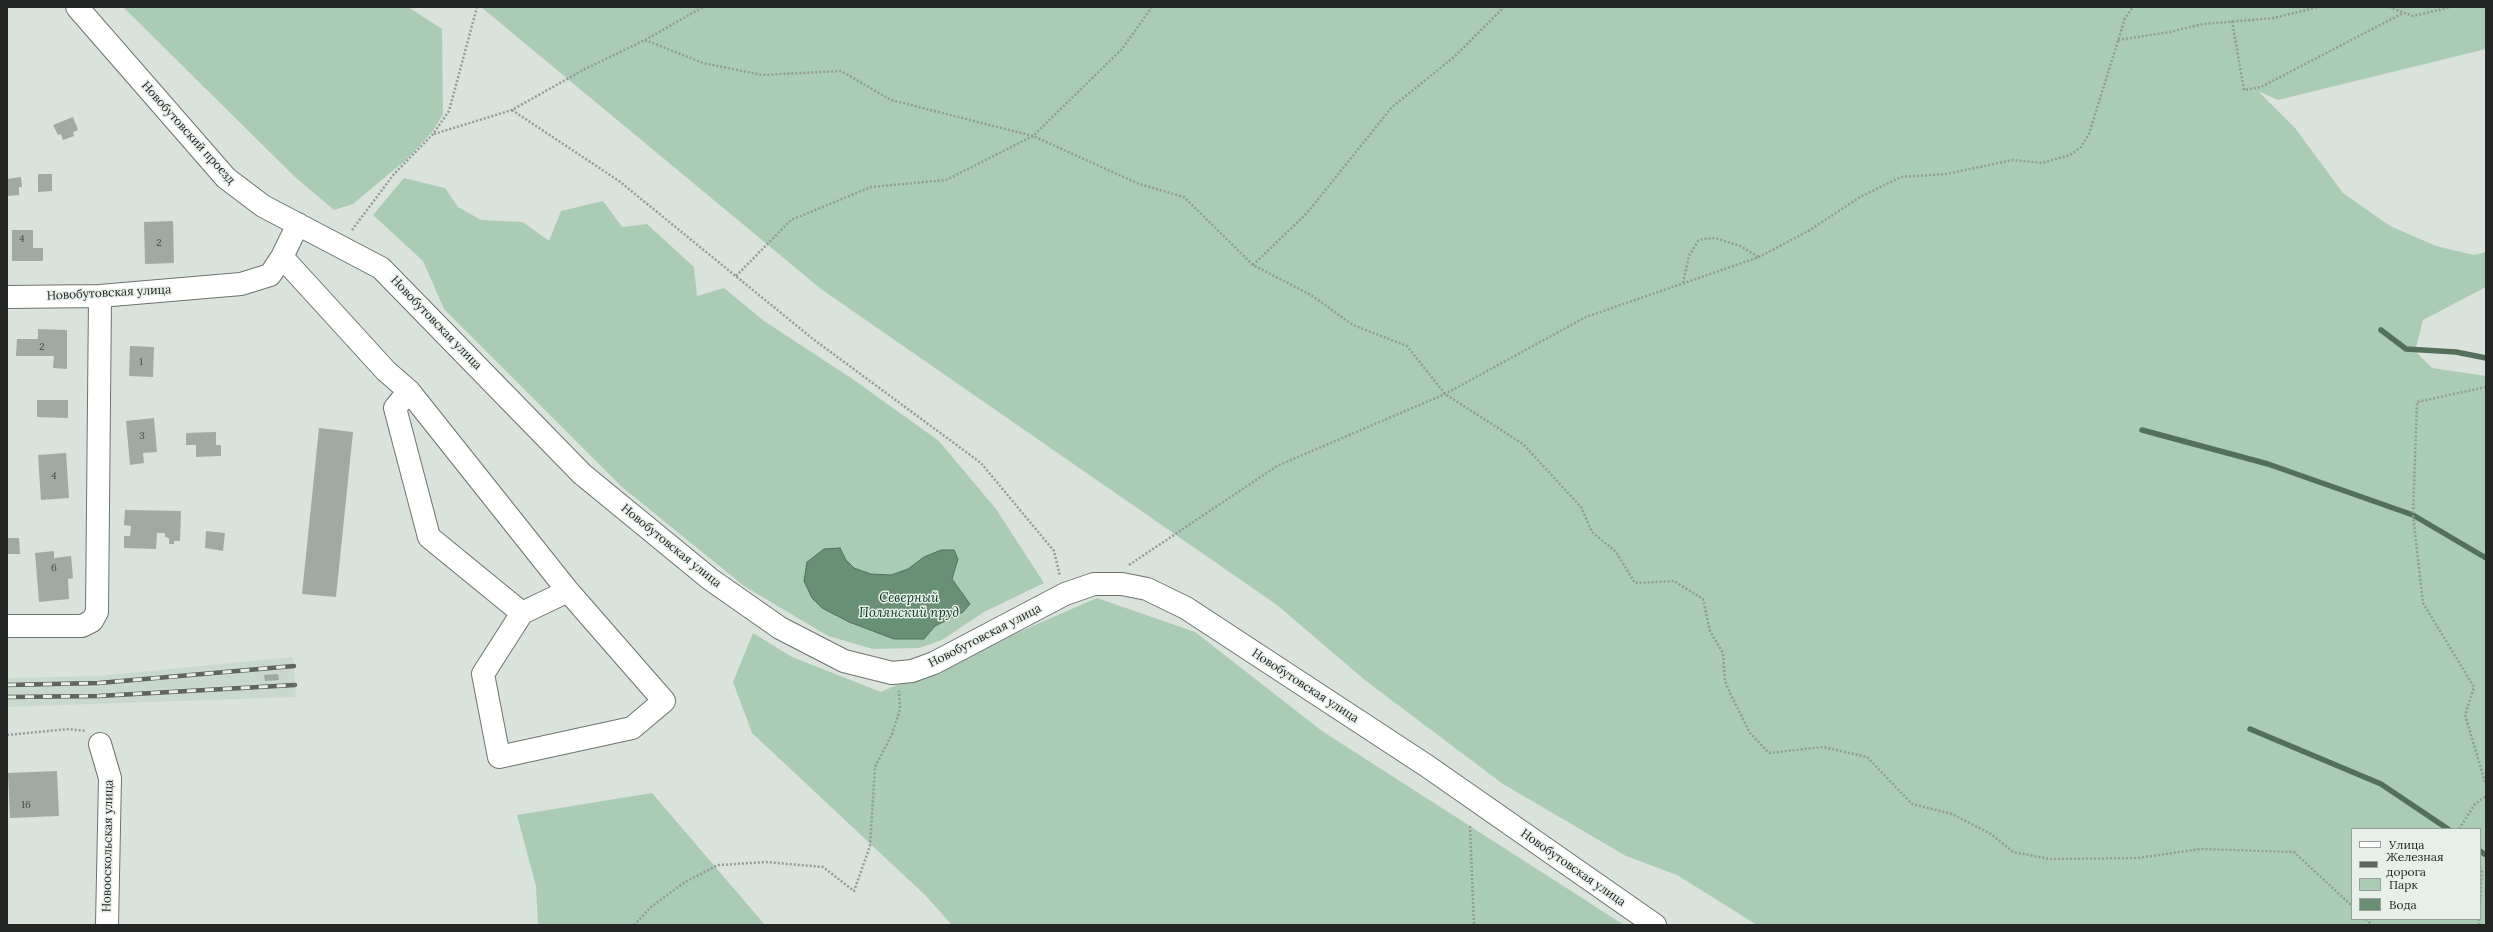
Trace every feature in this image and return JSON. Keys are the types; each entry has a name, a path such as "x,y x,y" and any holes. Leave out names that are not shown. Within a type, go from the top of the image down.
{"street":[{"name":"Новобутовский проезд","path":"77,7 226,178 263,206 340,246"},
{"name":"Новобутовская улица","path":"7,297 100,296 241,284 270,275 282,257 298,224"},
{"name":"Новобутовская улица","path":"340,246 381,268 582,474 710,579 780,628 844,661 867,669 898,672 912,671 934,663 1065,594 1094,584 1122,584 1148,589 1186,608 1427,766 1655,925"},
{"path":"282,257 386,370 409,391 568,591 664,701 632,728 499,757 483,674 522,613 568,591"},
{"path":"7,626 82,626 92,621 97,612 100,296"},
{"path":"409,391 395,408 429,537 522,613"},
{"name":"Новооскольская улица","path":"100,744 110,778 107,925"}],"path":[{"path":"340,246 394,174 433,134 449,110 477,7"},
{"path":"433,134 512,110 583,70 645,40 703,7"},
{"path":"736,276 791,220 871,187 946,180 1033,136 1122,49 1152,7"},
{"path":"1253,265 1307,213 1392,107 1454,57 1504,7"},
{"path":"1126,567 1277,466 1445,394 1586,317 1759,257 1783,242 1810,230 1860,197 1901,177 1946,174 2013,160 2042,163 2070,155 2081,147 2089,134 2125,18 2133,7"},
{"path":"2118,40 2232,21 2274,18 2318,7"},
{"path":"2389,7 2413,16 2451,7"},
{"path":"2232,21 2244,90 2262,87 2403,13"},
{"path":"645,40 703,63 762,75 841,71 892,100 1033,136 1138,184 1184,197 1253,265 1311,295 1354,325 1407,346 1445,394 1523,444 1581,506 1592,532 1616,552 1635,583 1674,580 1703,599 1710,631 1722,653 1725,681 1730,693 1750,733 1769,753 1824,746 1867,757 1912,804 1952,814 1991,834 2013,852 2050,859 2138,858 2201,849 2294,852 2351,905"},
{"path":"512,110 619,181 813,339 980,463 1054,551 1065,594"},
{"path":"1683,283 1689,256 1698,241 1715,238 1740,246 1759,257"},
{"path":"2486,387 2417,402 2413,515 2423,603 2474,687 2465,715 2486,784"},
{"path":"634,925 651,907 685,882 718,865 766,862 823,867 854,891 870,846 875,767 892,734 900,709 898,672"},
{"path":"7,735 69,728 89,731 100,744"},
{"path":"2460,828 2475,804 2486,796"},
{"path":"1470,826 1474,925"},
{"path":"2481,868 2481,887"}],"shaded area":[{"path":"293,657 296,697 7,707 7,678 99,676"}],"green space":[{"path":"123,7 408,7 442,29 443,114 432,132 407,159 353,204 334,210 294,176"},
{"path":"481,7 2486,7 2486,49 2278,100 2258,91 2295,128 2343,193 2390,226 2436,246 2474,255 2486,252 2486,287 2423,320 2415,351 2432,368 2486,376 2486,925 1757,925 1677,875 1626,856 1503,784 1366,681 1277,605 821,289"},
{"path":"404,178 445,188 458,207 481,220 523,222 549,241 561,211 603,201 622,227 647,224 694,267 697,296 724,288 764,321 851,378 939,441 996,509 1044,583 984,612 942,640 919,648 873,649 828,636 744,586 622,487 444,309 423,261 373,215","holes":["840,548 846,560 854,568 871,574 891,575 908,569 924,557 958,559 952,579 970,604 963,612 935,626 924,639 824,549"]},
{"path":"1097,598 1195,632 1322,731 1624,925 952,925 925,895 752,733 733,682 753,633 792,657 881,692"},
{"path":"652,793 765,925 538,925 536,886 517,815"}],"water":[{"name":"Северный Полянский пруд","path":"840,548 846,560 854,568 871,574 891,575 908,569 924,557 941,550 954,550 958,559 952,579 970,604 963,612 935,626 924,639 894,639 849,622 822,608 812,598 804,581 807,562 824,549"}],"building":[{"path":"73,117 78,130 73,132 74,136 63,140 61,134 58,135 53,125"},
{"path":"38,174 52,174 52,191 38,192"},
{"path":"21,177 22,187 19,187 19,195 7,196 7,179"},
{"path":"173,221 174,263 145,264 144,222"},
{"path":"12,230 33,230 33,248 43,248 43,261 12,261"},
{"path":"38,329 67,330 67,369 53,368 54,356 16,356 17,339 38,339"},
{"path":"130,346 154,347 153,377 129,376"},
{"path":"37,400 68,400 68,418 37,417"},
{"path":"154,418 157,452 143,453 144,463 130,465 126,421"},
{"path":"319,428 353,432 336,597 302,594"},
{"path":"216,432 216,445 221,445 221,456 196,457 196,445 186,445 186,433"},
{"path":"66,453 69,498 41,500 38,455"},
{"path":"125,510 181,511 180,541 174,541 174,544 169,544 169,538 165,537 165,533 157,533 156,549 124,548 124,536 130,536 131,526 124,525"},
{"path":"206,531 225,533 223,551 205,548"},
{"path":"7,538 19,538 20,554 7,554"},
{"path":"54,551 54,558 71,556 73,578 68,579 69,599 39,602 35,553"},
{"path":"278,674 279,680 265,681 264,675"},
{"path":"57,771 59,816 10,818 8,773"}],"waterway":[{"path":"2381,330 2406,349 2456,352 2486,358"},
{"path":"2142,430 2268,464 2413,515 2486,558"},
{"path":"2250,729 2381,784 2447,828"},
{"path":"2481,852 2486,855"}],"railway":[{"path":"7,685 99,683 294,666"},
{"path":"7,697 99,696 295,685"}]}
